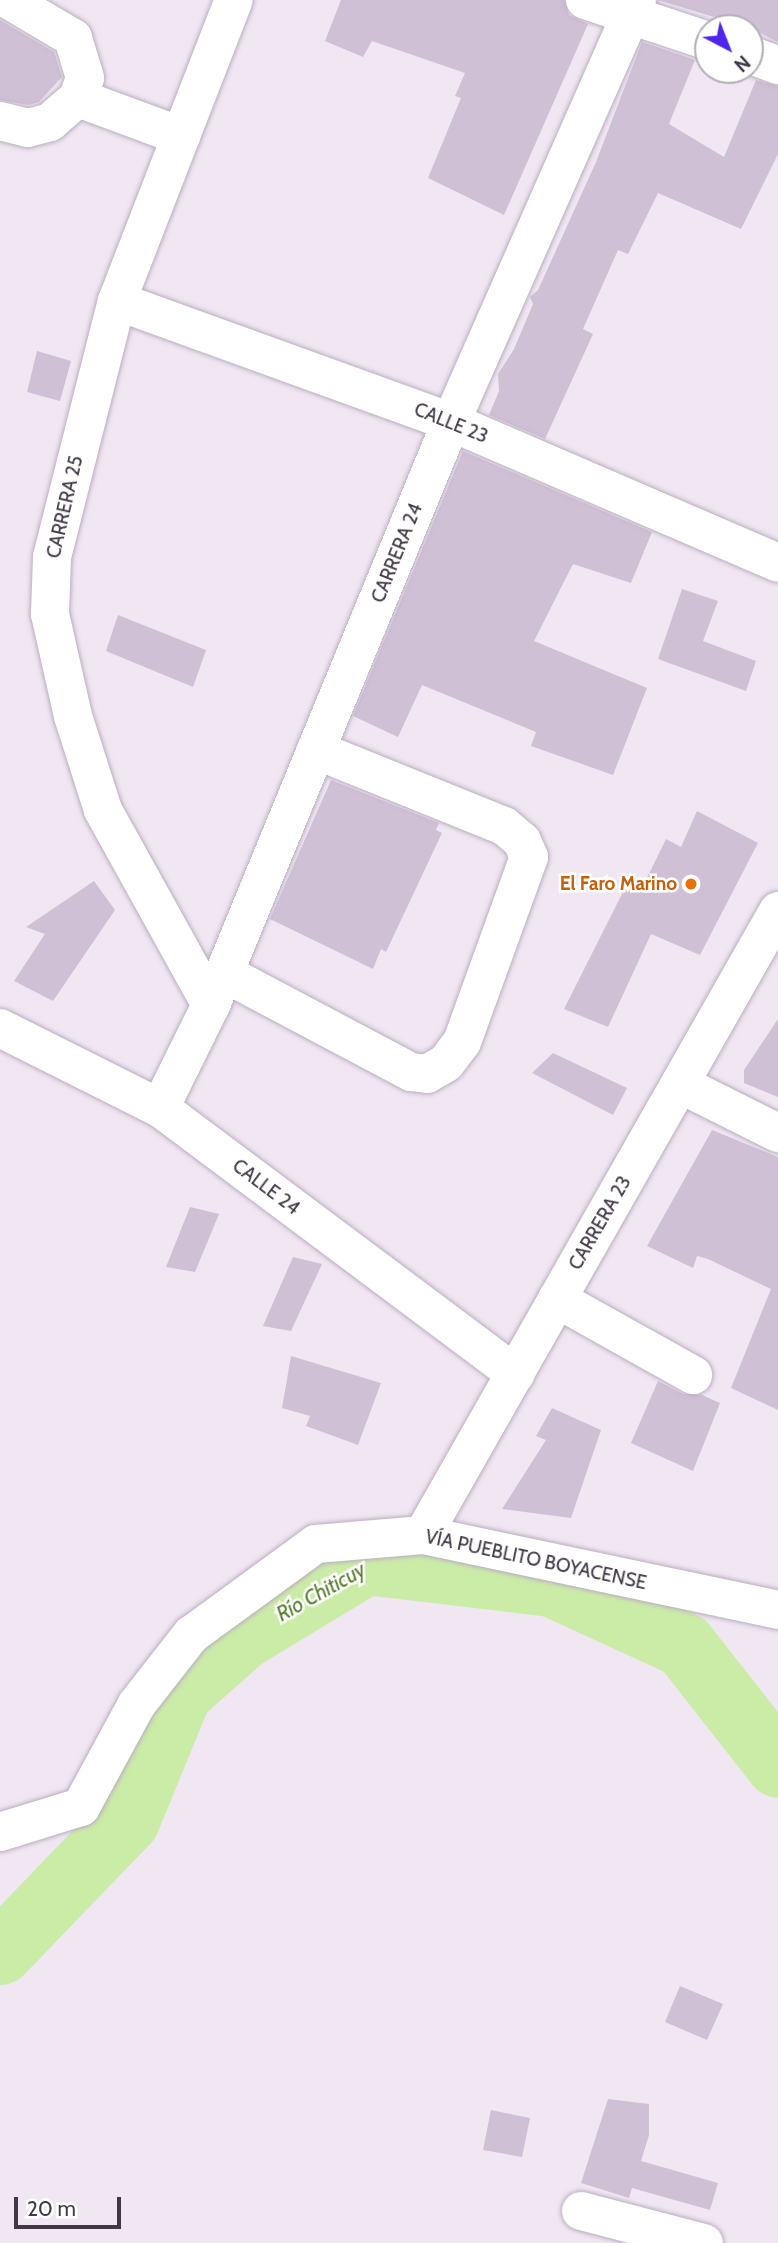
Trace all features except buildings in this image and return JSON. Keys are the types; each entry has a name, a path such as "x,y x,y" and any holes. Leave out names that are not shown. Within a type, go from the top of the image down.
{"street":[{"path":"0,121 28,128 43,125 78,98 85,78 73,38 9,0"},
{"name":"CARRERA 25","path":"218,989 131,867 103,810 73,716 50,614 51,557 117,301 234,0"},
{"path":"585,0 634,8 694,35"},
{"name":"CARRERA 24","path":"160,1108 218,989 451,422 634,8"},
{"path":"78,98 181,136"},
{"name":"CALLE 23","path":"117,301 451,422 778,563"},
{"path":"218,989 411,1072 427,1074 446,1063 462,1042 529,857 522,842 504,826 316,750"},
{"name":"CARRERA 23","path":"423,1535 778,911"},
{"name":"CALLE 24","path":"0,1028 160,1108 514,1374"},
{"path":"680,1084 778,1133"},
{"path":"557,1299 693,1375"},
{"name":"VÍA PUEBLITO BOYACENSE","path":"0,1832 81,1807 137,1704 191,1635 316,1544 423,1535 778,1610"},
{"path":"581,2211 704,2243"}],"waterway":[{"name":"Río Chiticuy","path":"0,1952 127,1820 179,1693 242,1637 366,1562 551,1584 684,1645 778,1765"}],"place":[{"name":"El Faro Marino","path":"691,884"}]}
